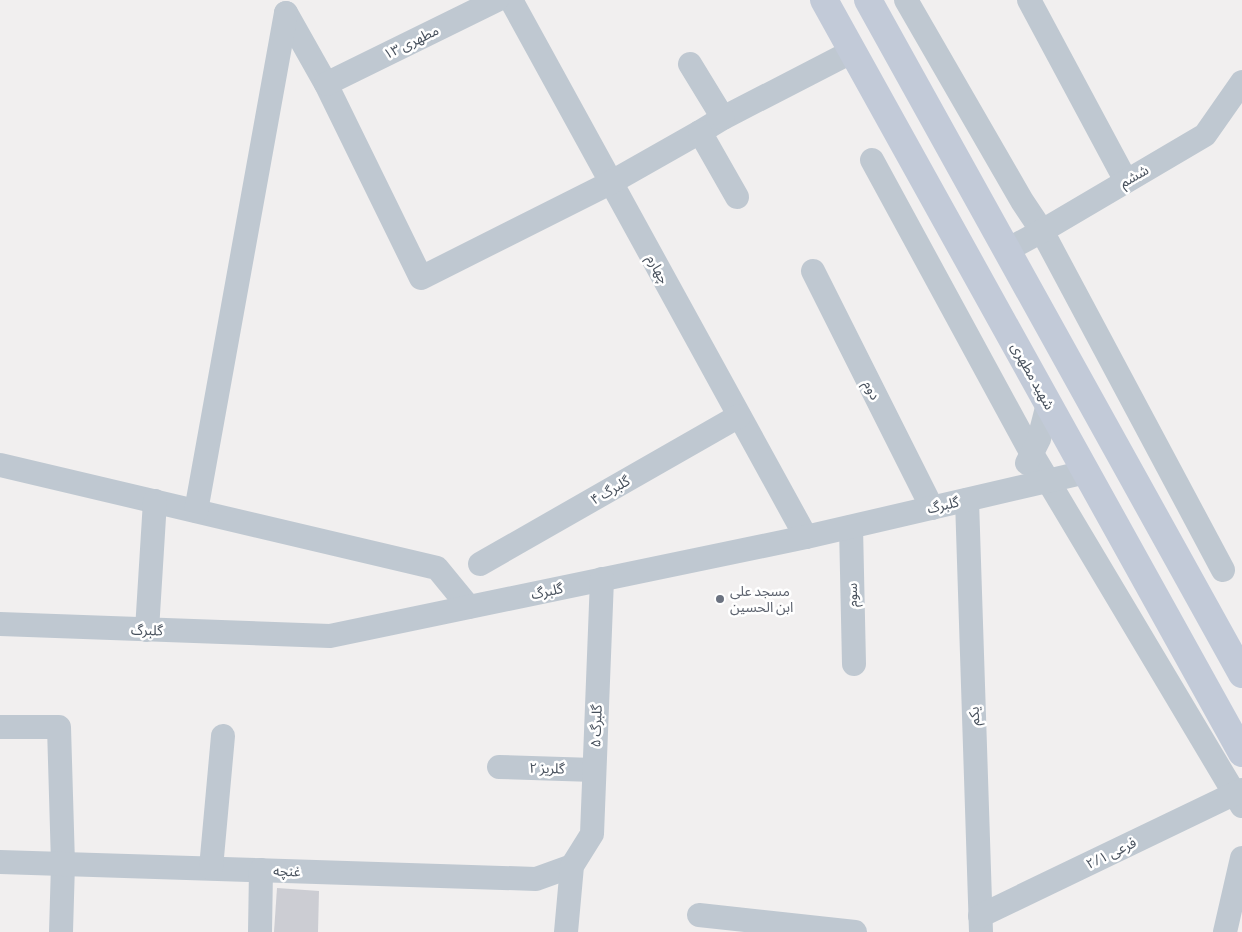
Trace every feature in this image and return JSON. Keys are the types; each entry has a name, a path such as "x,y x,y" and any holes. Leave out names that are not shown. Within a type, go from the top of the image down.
{"street":[{"name":"مطهری ۱۳","path":"326,84 499,0"},
{"name":"چهارم","path":"499,0 610,183 806,537"},
{"name":"شهید مطهری","path":"824,0 1242,753"},
{"path":"868,0 1242,674"},
{"path":"906,0 1022,201 1042,232 1223,570"},
{"path":"1029,0 1126,181"},
{"path":"196,511 286,13 326,84 421,278 610,183 723,118 853,52"},
{"path":"690,64 723,118"},
{"name":"ششم","path":"1006,250 1042,232 1205,135 1242,82"},
{"path":"700,132 738,197"},
{"path":"872,160 1047,482 1239,796"},
{"name":"دوم","path":"813,272 932,508"},
{"path":"1011,490 1039,439 1048,404"},
{"name":"گلبرگ ۴","path":"480,564 739,416"},
{"path":"0,465 437,568 469,607"},
{"name":"گلبرگ","path":"0,624 330,636 806,537 1086,472"},
{"name":"یکم","path":"967,500 981,924"},
{"path":"147,630 155,502"},
{"name":"سوم","path":"851,527 854,664"},
{"name":"گلبرگ ۵","path":"572,866 592,834 602,579"},
{"path":"0,727 59,727 63,864 61,932"},
{"path":"211,868 223,736"},
{"name":"گلریز ۲","path":"499,767 594,770"},
{"name":"فرعی ۲/۱","path":"981,924 1239,796"},
{"path":"1226,932 1242,858"},
{"name":"غنچه","path":"0,862 536,879 572,866"},
{"path":"566,932 572,866"},
{"path":"260,932 261,870"},
{"path":"699,915 854,932"}],"building":[{"path":"277,888 319,891 318,932 274,932"}],"place":[{"name":"مسجد علی ابن الحسین","path":"720,599"}]}
